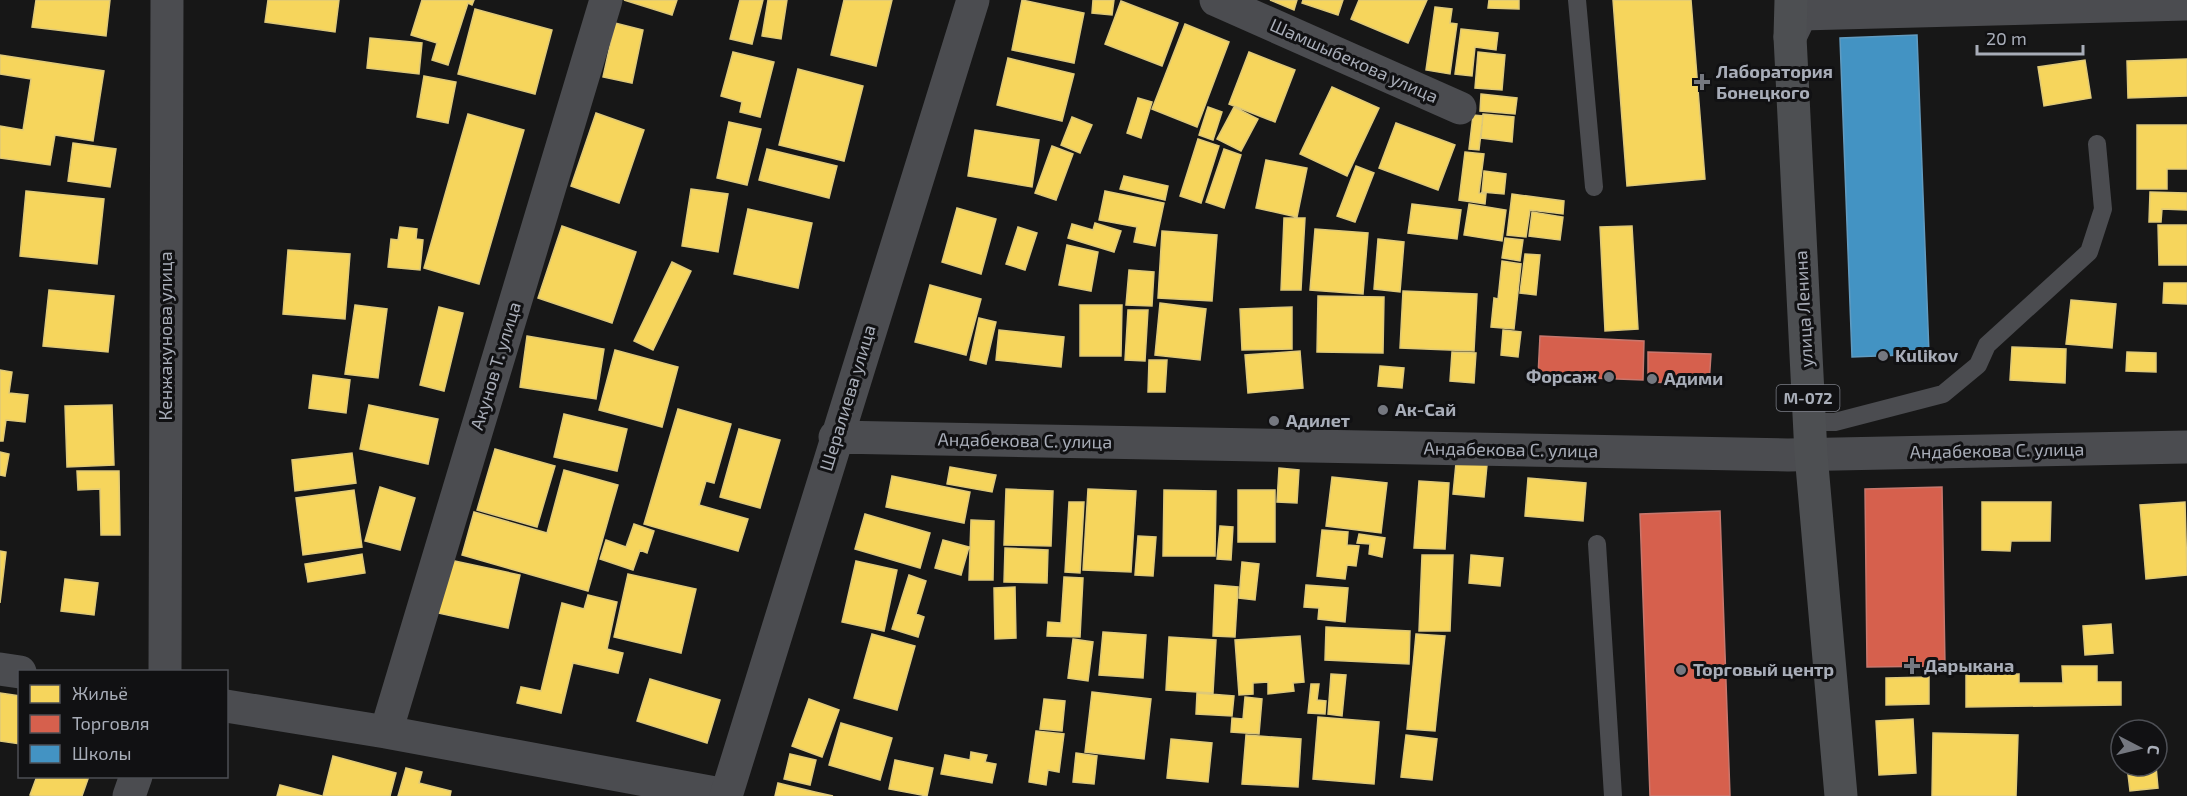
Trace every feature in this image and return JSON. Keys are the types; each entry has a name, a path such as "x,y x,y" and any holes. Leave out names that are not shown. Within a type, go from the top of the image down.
{"main road":[{"name":"улица Ленина","path":"1791,0 1790,36 1811,454 1841,796"}],"street":[{"name":"Кенжакунова улица","path":"165,670 167,0"},
{"name":"Акунов Т. улица","path":"386,732 606,0"},
{"name":"Шералиева улица","path":"726,796 972,0"},
{"name":"Шамшыбекова улица","path":"1216,0 1460,108"},
{"path":"1790,36 1801,14 2187,4"},
{"name":"Андабекова С. улица","path":"836,437 1811,454 2187,447"},
{"path":"0,669 18,672"},
{"path":"228,706 386,732 726,796"},
{"path":"129,796 136,778"}],"lane":[{"path":"1577,0 1594,187"},
{"path":"1809,422 1835,422 1943,394 1978,364 1988,345 2089,252 2103,209 2097,144"},
{"path":"1597,544 1612,796"}],"building: Жильё":[{"path":"36,0 110,0 106,36 32,27"},
{"path":"268,0 339,0 335,32 265,22"},
{"path":"422,0 474,0 472,5 468,3 448,65 432,60 437,43 411,35"},
{"path":"624,0 677,0 672,15"},
{"path":"740,0 763,0 752,44 730,39"},
{"path":"768,0 787,0 781,39 762,36"},
{"path":"844,0 892,0 876,66 831,55"},
{"path":"1022,0 1084,13 1074,63 1012,50"},
{"path":"1093,0 1114,0 1112,15 1092,13"},
{"path":"1270,0 1297,0 1294,10"},
{"path":"1303,0 1343,0 1338,15 1302,3"},
{"path":"1359,0 1427,0 1408,43 1351,19"},
{"path":"1489,0 1519,0 1519,9 1488,8"},
{"path":"1613,0 1691,0 1705,179 1627,186"},
{"path":"1121,1 1178,23 1162,66 1105,44"},
{"path":"1435,7 1452,9 1450,23 1457,24 1450,74 1426,70"},
{"path":"475,9 552,30 535,94 458,74"},
{"path":"615,23 643,30 632,83 603,77"},
{"path":"1185,24 1229,42 1197,127 1152,109"},
{"path":"1461,29 1498,33 1496,50 1475,47 1472,76 1455,74"},
{"path":"370,38 422,43 419,74 367,68"},
{"path":"733,52 774,62 760,117 740,112 742,102 721,96"},
{"path":"1249,52 1295,70 1275,122 1229,104"},
{"path":"1478,52 1505,55 1502,90 1475,88"},
{"path":"0,55 104,71 93,141 55,135 50,165 0,158 0,126 23,130 31,79 0,74"},
{"path":"1008,58 1074,74 1062,121 997,105"},
{"path":"2187,59 2187,96 2128,98 2127,61"},
{"path":"2085,60 2091,98 2044,106 2038,67"},
{"path":"798,69 863,86 844,161 779,145"},
{"path":"424,76 456,82 448,123 417,117"},
{"path":"1332,87 1379,108 1347,176 1300,154"},
{"path":"1481,94 1517,98 1515,114 1480,111"},
{"path":"1138,98 1152,102 1141,138 1127,133"},
{"path":"1208,107 1222,112 1213,140 1199,135"},
{"path":"1234,107 1258,119 1241,151 1217,139"},
{"path":"596,113 644,130 619,203 571,186"},
{"path":"468,114 524,130 479,284 424,268"},
{"path":"1483,114 1514,117 1512,142 1481,138"},
{"path":"1473,115 1483,116 1479,150 1469,149"},
{"path":"1072,117 1092,125 1080,153 1061,145"},
{"path":"729,122 761,129 747,185 717,178"},
{"path":"1396,123 1455,145 1438,190 1379,168"},
{"path":"2137,125 2187,125 2187,169 2167,169 2167,189 2137,189"},
{"path":"975,130 1039,140 1032,187 968,176"},
{"path":"1198,139 1219,146 1201,203 1180,196"},
{"path":"73,143 116,149 110,187 68,181"},
{"path":"1052,146 1073,154 1056,200 1035,193"},
{"path":"767,149 837,166 829,198 759,180"},
{"path":"1224,149 1241,155 1224,208 1206,202"},
{"path":"1465,152 1484,154 1479,193 1486,194 1485,204 1459,200"},
{"path":"1266,160 1307,168 1297,217 1256,208"},
{"path":"1356,166 1374,173 1355,222 1337,216"},
{"path":"1484,171 1506,174 1504,194 1482,192"},
{"path":"1124,176 1168,186 1165,200 1120,189"},
{"path":"691,189 728,194 718,252 682,246"},
{"path":"26,191 104,199 97,264 20,256"},
{"path":"1105,191 1164,203 1155,246 1134,242 1137,227 1099,220"},
{"path":"2150,192 2187,193 2187,210 2162,209 2161,222 2149,222"},
{"path":"1512,194 1564,201 1563,214 1530,210 1526,237 1507,235"},
{"path":"1412,204 1461,210 1457,239 1408,233"},
{"path":"1469,204 1506,210 1502,241 1464,235"},
{"path":"957,208 996,219 981,274 942,262"},
{"path":"748,209 812,223 798,288 734,274"},
{"path":"1532,212 1563,217 1560,240 1529,236"},
{"path":"1284,218 1305,218 1301,290 1281,290"},
{"path":"1095,223 1121,231 1114,252 1068,238 1072,224 1093,230"},
{"path":"2158,225 2187,225 2187,265 2159,265"},
{"path":"562,226 636,252 612,323 538,298"},
{"path":"1632,226 1638,329 1605,331 1600,227"},
{"path":"400,227 417,229 416,239 423,240 420,270 388,267 391,239 398,240"},
{"path":"1018,227 1037,233 1025,270 1006,264"},
{"path":"1315,229 1368,233 1363,294 1310,290"},
{"path":"1162,231 1217,235 1212,301 1158,298"},
{"path":"1505,238 1523,240 1520,261 1502,258"},
{"path":"1378,239 1404,242 1400,292 1374,289"},
{"path":"1067,245 1098,252 1091,291 1059,285"},
{"path":"288,250 350,254 345,319 283,314"},
{"path":"1525,254 1540,255 1536,295 1520,293"},
{"path":"1502,261 1521,264 1514,329 1491,327 1494,298 1498,299"},
{"path":"672,262 691,271 653,350 634,341"},
{"path":"1129,270 1154,272 1152,306 1126,305"},
{"path":"2164,283 2187,283 2187,304 2163,303"},
{"path":"930,285 981,299 966,355 915,342"},
{"path":"49,290 114,296 108,352 43,346"},
{"path":"1403,291 1477,294 1474,351 1400,348"},
{"path":"1318,296 1384,297 1383,353 1317,352"},
{"path":"2071,300 2116,304 2112,348 2066,344"},
{"path":"1160,303 1206,309 1200,360 1155,355"},
{"path":"355,305 387,309 378,378 345,374"},
{"path":"1080,305 1122,305 1121,356 1080,356"},
{"path":"439,307 463,313 444,391 420,385"},
{"path":"1292,307 1292,349 1242,350 1240,309"},
{"path":"1128,310 1148,310 1145,361 1125,360"},
{"path":"979,318 996,322 986,364 970,360"},
{"path":"999,330 1064,337 1061,367 996,360"},
{"path":"1503,330 1521,332 1518,357 1501,355"},
{"path":"527,336 604,349 596,399 520,387"},
{"path":"2012,347 2066,349 2065,383 2010,380"},
{"path":"615,350 678,367 662,427 599,410"},
{"path":"1300,351 1303,388 1248,393 1245,355"},
{"path":"1452,352 1476,353 1474,383 1450,381"},
{"path":"2127,352 2156,353 2156,372 2126,371"},
{"path":"1149,360 1167,360 1165,392 1148,392"},
{"path":"1380,366 1404,368 1402,388 1378,386"},
{"path":"0,370 12,372 9,393 28,395 25,422 6,420 3,441 0,441"},
{"path":"313,375 350,380 346,413 309,408"},
{"path":"112,405 114,465 67,467 65,406"},
{"path":"369,405 438,419 428,464 360,449"},
{"path":"678,409 731,424 714,483 706,481 699,505 748,519 738,551 644,524"},
{"path":"564,414 627,429 617,471 554,457"},
{"path":"739,429 780,440 760,508 720,497"},
{"path":"495,449 555,466 537,527 477,510"},
{"path":"0,452 9,454 5,476 0,475"},
{"path":"352,453 356,483 295,491 292,460"},
{"path":"1456,463 1487,465 1484,497 1453,494"},
{"path":"950,467 996,475 992,492 947,484"},
{"path":"1279,468 1299,470 1297,503 1277,502"},
{"path":"564,470 618,485 588,591 462,555 474,512 547,533"},
{"path":"77,471 119,471 120,535 101,535 100,489 78,490"},
{"path":"892,476 970,492 964,523 886,507"},
{"path":"1332,477 1387,483 1381,533 1326,526"},
{"path":"1528,478 1586,483 1583,521 1525,516"},
{"path":"1419,481 1449,483 1445,549 1414,548"},
{"path":"380,487 415,498 400,550 365,541"},
{"path":"1006,489 1053,491 1051,546 1004,545"},
{"path":"1088,489 1136,491 1131,572 1083,570"},
{"path":"354,490 362,547 303,555 296,498"},
{"path":"1164,490 1216,491 1215,556 1163,556"},
{"path":"1238,490 1275,490 1275,542 1238,542"},
{"path":"1069,502 1084,502 1080,573 1065,572"},
{"path":"1982,502 2051,502 2050,541 2011,541 2010,551 1982,550"},
{"path":"2185,502 2187,575 2146,579 2140,505"},
{"path":"865,514 930,533 920,568 855,549"},
{"path":"971,520 994,521 993,580 969,580"},
{"path":"634,524 654,531 647,553 640,550 633,570 600,559 606,540 626,547"},
{"path":"1220,526 1233,527 1231,560 1217,559"},
{"path":"1322,530 1348,532 1347,545 1359,546 1356,566 1347,565 1345,579 1317,576"},
{"path":"1359,534 1385,538 1382,557 1369,554 1370,544 1357,543"},
{"path":"1138,536 1156,537 1153,576 1135,575"},
{"path":"943,540 969,547 961,575 935,568"},
{"path":"1005,548 1048,550 1047,583 1004,582"},
{"path":"0,551 6,552 0,603"},
{"path":"362,554 365,573 308,582 305,564"},
{"path":"1422,555 1453,555 1450,631 1419,631"},
{"path":"1471,555 1503,558 1500,586 1469,583"},
{"path":"450,560 520,575 508,628 438,613"},
{"path":"856,561 897,570 884,631 842,622"},
{"path":"1242,562 1259,564 1255,600 1239,598"},
{"path":"628,574 696,589 681,653 614,637"},
{"path":"909,575 926,581 916,614 924,617 918,637 892,629"},
{"path":"1064,577 1083,578 1080,637 1047,636 1048,622 1061,623"},
{"path":"65,579 98,583 94,615 61,611"},
{"path":"1215,585 1238,587 1235,637 1213,636"},
{"path":"1306,585 1348,588 1345,622 1318,619 1319,608 1304,607"},
{"path":"1015,587 1016,638 995,639 994,588"},
{"path":"588,595 617,602 607,649 623,653 618,673 573,663 561,713 517,703 521,687 541,691 562,603 584,609"},
{"path":"2111,624 2113,653 2085,655 2083,626"},
{"path":"1326,627 1410,631 1409,664 1325,660"},
{"path":"1103,632 1146,635 1143,678 1099,675"},
{"path":"872,634 915,646 897,710 854,698"},
{"path":"1416,634 1445,636 1435,731 1407,729"},
{"path":"1300,636 1304,682 1293,683 1294,691 1268,694 1268,682 1253,683 1253,694 1239,695 1235,640"},
{"path":"1169,637 1216,640 1213,693 1166,690"},
{"path":"1073,639 1093,642 1088,681 1068,678"},
{"path":"2062,666 2097,666 2097,682 2121,682 2121,705 1966,707 1966,675 2019,674 2019,683 2063,683"},
{"path":"1331,674 1346,675 1342,716 1328,714"},
{"path":"1929,677 1929,704 1886,705 1886,678"},
{"path":"650,679 720,700 707,743 637,721"},
{"path":"1311,684 1319,684 1317,700 1326,701 1325,714 1308,713"},
{"path":"1092,692 1151,699 1144,759 1085,752"},
{"path":"0,693 18,696 18,744 0,741"},
{"path":"1197,693 1234,696 1232,716 1196,714"},
{"path":"1245,697 1262,699 1259,734 1231,732 1232,718 1243,719"},
{"path":"809,699 839,710 822,757 792,746"},
{"path":"1044,699 1065,701 1062,731 1040,729"},
{"path":"1318,717 1379,722 1374,784 1313,779"},
{"path":"1913,719 1916,773 1879,775 1876,721"},
{"path":"841,723 892,738 880,780 829,765"},
{"path":"1036,731 1064,734 1059,772 1048,770 1046,785 1029,782"},
{"path":"1933,733 2018,735 2016,796 1932,796"},
{"path":"1246,735 1301,739 1298,787 1242,784"},
{"path":"1406,735 1437,739 1432,780 1401,777"},
{"path":"1171,739 1212,743 1208,782 1167,778"},
{"path":"971,752 987,755 985,762 996,764 992,783 941,774 945,755 970,760"},
{"path":"1076,753 1097,756 1094,784 1073,782"},
{"path":"790,754 816,760 810,785 784,779"},
{"path":"333,756 396,773 390,796 323,796"},
{"path":"895,760 933,768 927,796 889,789"},
{"path":"406,768 422,772 419,783 451,791 450,796 398,796"},
{"path":"36,778 88,778 82,796 30,795"},
{"path":"2128,778 2157,778 2158,788 2130,791"},
{"path":"778,783 815,792 833,796 775,796"},
{"path":"280,785 322,796 277,796"}],"building: Торговля":[{"path":"1540,336 1644,341 1643,380 1538,376"},
{"path":"1648,352 1711,354 1709,384 1648,382"},
{"path":"1942,487 1945,666 1867,667 1865,489"},
{"path":"1720,511 1730,796 1650,796 1640,514"}],"building: Школы":[{"path":"1917,35 1929,354 1852,357 1840,38"}],"place":[{"name":"Лаборатория Бонецкого","path":"1702,82"},
{"name":"Kulikov","path":"1883,356"},
{"name":"Форсаж","path":"1609,377"},
{"name":"Адими","path":"1652,379"},
{"name":"Ак-Сай","path":"1383,410"},
{"name":"Адилет","path":"1274,421"},
{"name":"Дарыкана","path":"1912,666"},
{"name":"Торговый центр","path":"1681,670"}]}
